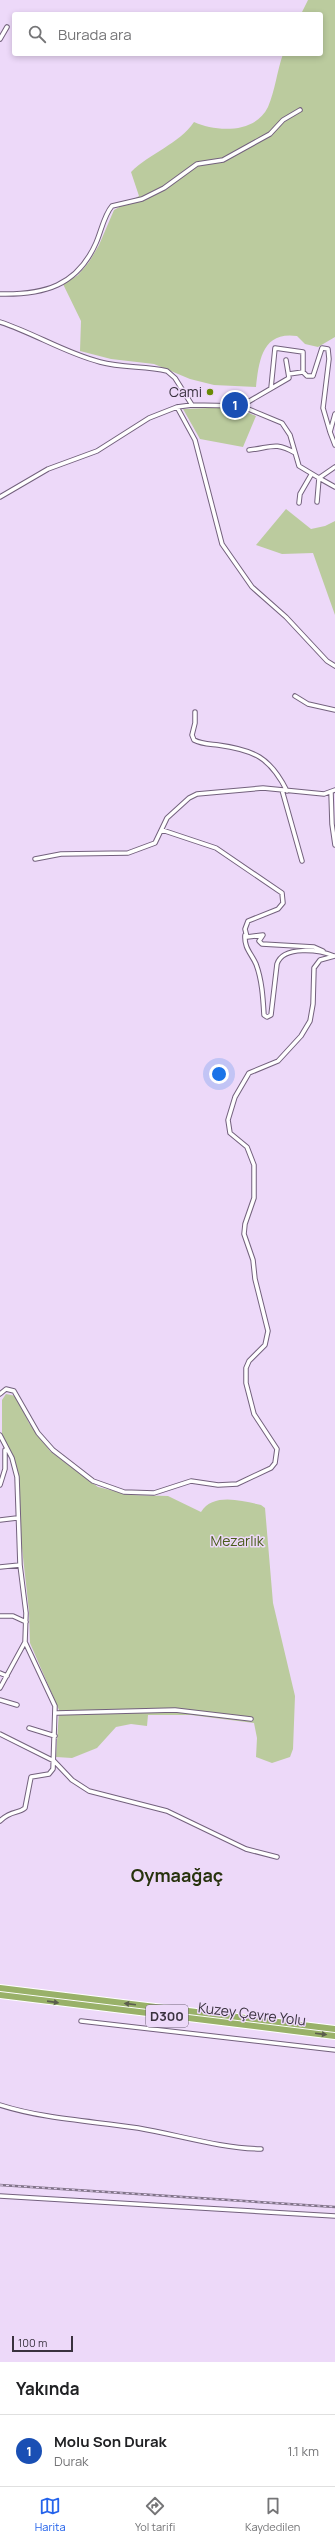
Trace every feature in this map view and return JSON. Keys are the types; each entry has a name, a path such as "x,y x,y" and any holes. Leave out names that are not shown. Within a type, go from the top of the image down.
{"highway":[{"path":"0,1985 29,1995"},
{"name":"Kuzey Çevre Yolu","path":"0,1988 29,1995 335,2036"},
{"name":"Kuzey Çevre Yolu","path":"0,1995 29,1995 335,2029"},
{"path":"0,1998 29,1995"}],"street":[{"path":"0,39 7,27"},
{"path":"0,294 24,294 61,284 75,275 87,262 112,206 142,199 164,188 197,164 223,160 270,134 283,120 300,110"},
{"path":"0,322 28,331 54,345 101,363 167,371 175,378 192,405"},
{"path":"272,388 275,348 303,352 303,372 307,376 313,376 318,354 322,348 328,349 329,359 323,408 335,445"},
{"path":"241,406 289,378 286,360"},
{"path":"289,374 303,372"},
{"path":"0,497 33,477 97,451 149,418 177,407 192,405 241,406 282,423 290,435 299,466 311,475 320,478 335,487"},
{"path":"177,407 196,440 222,544 252,587 286,617 327,661 335,666"},
{"path":"330,432 335,414"},
{"path":"249,450 273,445 284,446 295,453"},
{"path":"317,502 320,478 335,467"},
{"path":"299,503 300,494 311,475"},
{"path":"295,696 308,704 335,710"},
{"path":"195,712 195,723 192,735 194,740 244,750 260,756 274,768 287,791"},
{"path":"35,859 61,854 128,853 155,843 159,840 169,815 194,795 255,788 324,794 333,791 332,824 335,845"},
{"path":"282,790 302,861"},
{"path":"162,830 216,848 282,893 284,900 282,906 251,918 246,925 244,945 256,964 263,998 264,1015 267,1017 271,1014 277,964 280,957 287,953 323,951"},
{"path":"246,935 250,938 264,935 259,941 262,944 314,947 335,956"},
{"path":"0,1394 6,1389 14,1391 38,1433 53,1450 93,1481 124,1492 154,1493 191,1481 218,1485 237,1484 264,1472 275,1463 277,1449 254,1414 245,1375 250,1361 265,1345 268,1331 255,1279 253,1260 244,1234 245,1224 254,1198 254,1165 247,1148 230,1133 228,1120 235,1097 249,1074 278,1061 301,1036 310,1021 313,1004 314,968 320,960 335,956"},
{"path":"0,1435 12,1458 17,1477 17,1518 26,1622 25,1642 0,1688"},
{"path":"0,1485 5,1469 5,1447"},
{"path":"0,1520 17,1518"},
{"path":"0,1567 20,1565"},
{"path":"0,1616 12,1616 26,1622"},
{"path":"0,1821 9,1813 24,1810 30,1778 50,1773 54,1761 57,1712 50,1690 25,1642"},
{"path":"0,1673 7,1676"},
{"path":"0,1700 17,1705"},
{"path":"57,1712 175,1710 251,1719"},
{"path":"29,1728 55,1736"},
{"path":"0,1734 54,1761 72,1780 89,1791 167,1811 246,1848 277,1857"},
{"path":"81,2021 335,2050"},
{"path":"0,2105 31,2113 180,2135 230,2147 261,2150"},
{"path":"0,2196 335,2216"}],"green space":[{"path":"308,0 335,0 335,337 318,347 305,344 297,336 276,338 269,343 264,350 259,367 256,387 214,385 190,379 154,364 111,359 80,351 81,321 63,284 78,275 89,262 99,245 114,210 139,196 131,172 188,130 194,122 213,128 224,129 245,126 262,116 268,107 282,56 323,56 323,12 302,12"},
{"path":"234,407 256,416 243,447 200,439 183,409"},
{"path":"286,509 311,529 325,526 335,521 335,615 313,553 282,554 256,545"},
{"name":"Mezarlık","path":"6,1394 16,1396 29,1423 50,1451 98,1487 131,1495 168,1496 201,1512 206,1506 221,1500 237,1500 261,1505 265,1508 273,1603 295,1696 293,1749 290,1757 272,1763 256,1757 257,1738 254,1723 191,1715 148,1715 147,1726 131,1724 116,1727 97,1748 72,1758 56,1757 59,1710 30,1643 29,1611 21,1539 17,1469 12,1454 2,1440 2,1400"}],"railway":[{"path":"0,2185 335,2207"}],"place":[{"name":"Cami","path":"210,392"},
{"name":"Molu Son Durak","path":"235,405"}],"district":[{"name":"Oymaağaç","path":"177,1876"}]}
